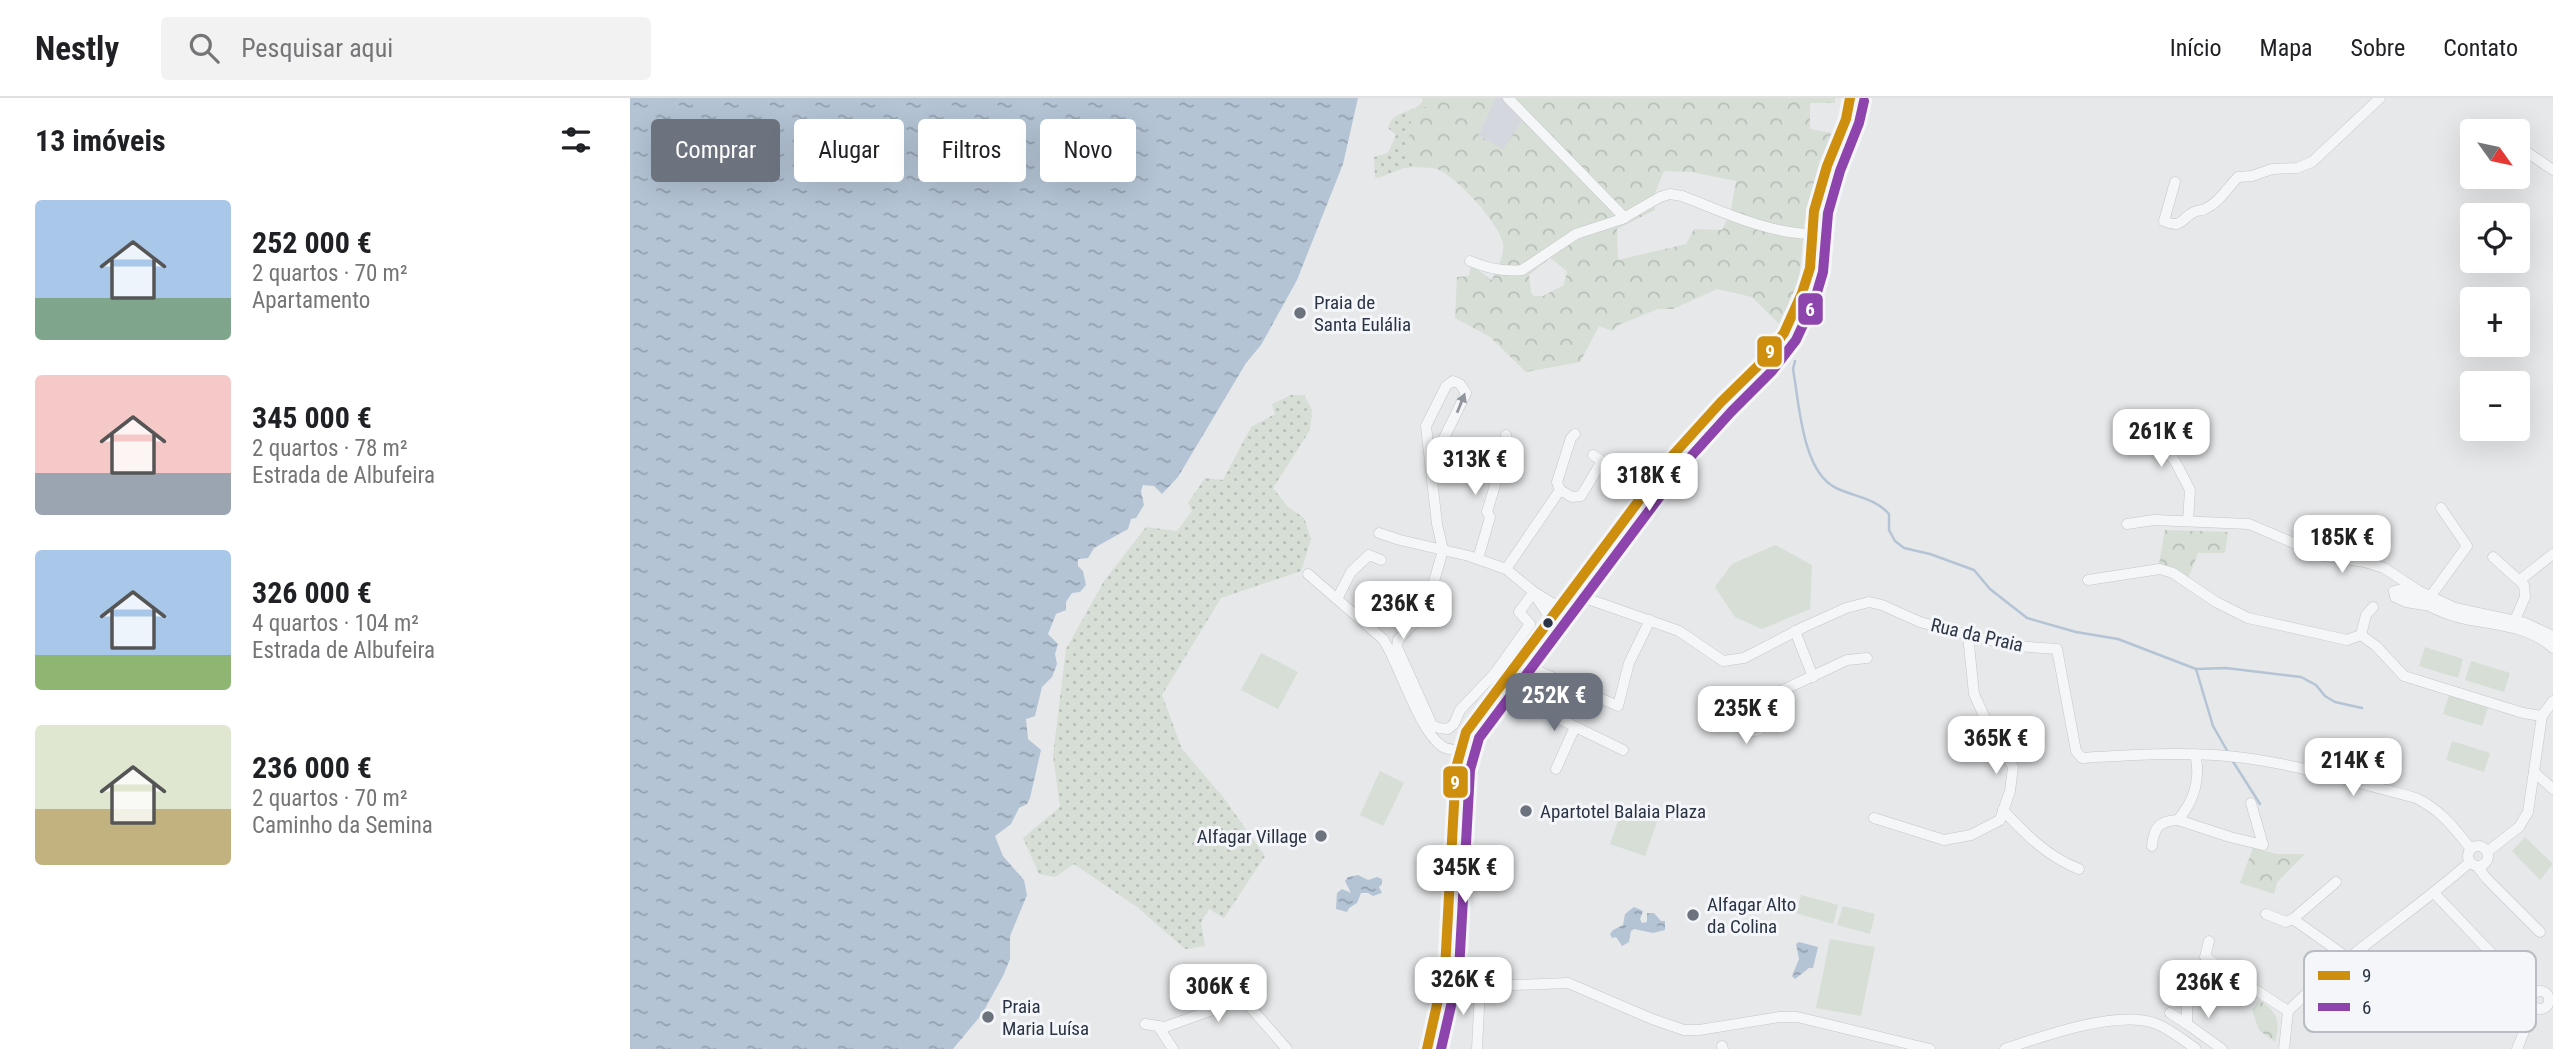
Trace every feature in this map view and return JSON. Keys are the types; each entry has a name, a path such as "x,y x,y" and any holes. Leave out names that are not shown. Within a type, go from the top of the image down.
{"street":[{"path":"1508,98 1625,218"},
{"path":"1427,1049 1445,969 1452,810 1459,751 1466,733 1673,455 1774,349 1794,312 1810,268 1814,211 1846,119 1850,98"},
{"path":"1846,119 1861,114 1864,98"},
{"path":"2175,182 2164,220 2172,224 2180,223 2193,212 2214,203 2226,194 2238,177 2252,176 2272,169 2297,168 2312,162 2379,98"},
{"path":"2530,154 2553,170"},
{"path":"1470,261 1489,268 1522,271 1576,234 1625,218 1652,200 1670,194 1767,228 1791,234 1812,234"},
{"path":"1432,464 1466,393 1460,384 1453,381 1446,386 1426,426 1437,524 1442,545 1433,585 1419,604 1418,618 1398,640 1397,647 1432,724 1439,729 1448,729 1461,710 1495,673 1530,624 1519,612 1534,592"},
{"path":"2155,418 2159,440 2190,489 2188,521"},
{"path":"1575,434 1571,438 1557,482 1560,490 1572,497 1581,496 1602,461 1593,455"},
{"path":"1474,558 1490,517 1487,512 1508,442 1506,435"},
{"path":"1506,569 1560,490"},
{"path":"2431,601 2468,546 2441,508"},
{"path":"2127,524 2154,520 2249,524 2324,556 2384,568 2431,601 2465,619 2516,629 2537,637 2553,648"},
{"path":"1379,533 1431,547 1442,545 1506,569 1534,592 1560,608"},
{"path":"2520,580 2553,554"},
{"path":"1337,599 1350,572 1369,555 1381,560"},
{"path":"2493,557 2520,580 2526,591 2515,620"},
{"path":"2088,580 2160,569 2173,573 2216,602 2248,618 2347,640 2361,635"},
{"path":"1308,574 1383,639 1392,652 1428,732 1444,748 1459,751"},
{"path":"1534,592 1550,620"},
{"name":"Rua da Praia","path":"1571,593 1679,631 1723,661 1744,658 1846,608 1869,602 1920,622 1968,635 2015,646 2057,649 2076,751 2082,758 2195,754 2229,756 2287,766 2416,798 2447,818 2471,849"},
{"path":"2431,601 2515,620 2553,636"},
{"path":"2361,635 2366,615 2373,607"},
{"path":"1540,648 1529,664 1538,671 1618,706 1629,663 1650,620"},
{"path":"1795,631 1813,677"},
{"path":"1874,818 1944,840 1971,835 2000,820 2010,791 2013,767 1990,729 1974,694 1968,635"},
{"path":"2361,635 2376,646 2404,676 2524,713 2542,716"},
{"path":"1771,697 1766,704 1766,725 1761,730 1751,732 1741,720 1743,711 1749,706 1847,660 1867,658"},
{"path":"1498,689 1623,750"},
{"path":"2358,951 2474,864 2486,862 2487,852 2519,827 2530,804 2542,716 2553,701"},
{"path":"1749,706 1758,705 1766,711"},
{"path":"1556,769 1576,727"},
{"path":"2178,820 2193,795 2198,775 2195,754"},
{"path":"2534,772 2553,789"},
{"path":"2152,846 2157,827 2165,820 2178,820 2263,845 2251,803"},
{"path":"2003,810 2022,832 2061,862 2078,869"},
{"path":"2487,852 2480,846 2471,849 2468,854 2486,878 2540,932"},
{"path":"2266,914 2286,922 2294,919 2336,882"},
{"path":"2435,894 2489,951"},
{"path":"2294,919 2338,951"},
{"path":"2209,941 2204,957 2288,1011"},
{"path":"1445,969 1452,979 1464,987"},
{"path":"1441,993 1464,987 1568,983 1652,1020 1684,1030 1797,1017 1891,1044 1930,1049"},
{"path":"1477,1049 1480,987"},
{"path":"2187,995 2188,1024"},
{"path":"2284,1049 2288,1011 2304,997"},
{"path":"1145,1024 1165,1027 1243,999 1287,1049"},
{"path":"2171,1013 2222,1049"},
{"path":"2005,1049 2086,1025 2130,1020 2156,1023 2196,1049"},
{"path":"1158,1026 1173,1049"},
{"path":"2517,1049 2524,1032"}],"shaded area":[{"path":"1495,98 1504,98 1524,118 1503,150 1478,136"}],"green space":[{"path":"1421,98 1429,98 1431,109 1408,157 1414,167 1375,177 1374,157 1388,153 1396,135 1388,128 1391,122 1394,117 1419,105 1423,100"},
{"path":"1429,98 1495,98 1478,136 1503,149 1524,118 1504,98 1835,98 1835,103 1810,103 1810,129 1832,133 1805,220 1799,280 1781,326 1752,297 1717,289 1673,309 1658,309 1616,326 1613,331 1599,326 1580,362 1526,372 1490,337 1455,318 1457,277 1469,276 1471,265 1492,280 1502,257 1503,243 1494,224 1465,190 1437,169 1414,167 1408,157 1411,118 1417,106 1430,109","holes":["1664,171 1692,172 1736,181 1731,210 1722,230 1694,229 1686,244 1618,260 1617,229 1655,210 1654,195","1550,258 1567,271 1564,285 1543,296 1534,296 1531,293 1529,275"]},
{"path":"1291,395 1304,395 1312,410 1310,430 1273,488 1288,507 1304,518 1311,539 1301,571 1221,598 1162,695 1182,749 1223,797 1265,856 1224,918 1209,909 1201,922 1205,946 1185,949 1137,907 1074,864 1055,877 1039,874 1023,838 1060,807 1053,755 1066,649 1104,581 1146,527 1177,531 1192,511 1188,503 1205,478 1223,480 1251,427 1275,414 1272,404"},
{"path":"2165,530 2228,532 2225,553 2198,553 2188,579 2159,564"},
{"path":"1775,545 1812,565 1810,609 1762,629 1735,617 1715,587 1732,564"},
{"path":"2425,647 2463,659 2458,678 2419,666"},
{"path":"1261,653 1298,672 1278,709 1241,690"},
{"path":"2471,661 2510,673 2504,692 2465,680"},
{"path":"2449,695 2488,707 2482,726 2443,714"},
{"path":"2452,741 2490,753 2484,772 2446,760"},
{"path":"1380,771 1404,783 1383,826 1360,815"},
{"path":"1623,807 1658,819 1645,856 1610,844"},
{"path":"2525,837 2553,864 2540,880 2512,851"},
{"path":"2253,848 2277,854 2305,854 2277,883 2274,894 2240,883"},
{"path":"1801,895 1838,905 1833,924 1796,913"},
{"path":"1843,906 1875,914 1870,934 1837,925"},
{"path":"1830,939 1875,947 1861,1016 1816,1008"},
{"path":"2194,963 2208,966 2230,980 2226,980 2226,985 2217,985 2217,991 2209,991 2209,996 2202,996 2202,1000 2194,1000"},
{"path":"2259,1000 2270,1008 2276,1018 2278,1029 2275,1042 2259,1030 2252,1010"}],"water":[{"path":"630,98 1358,98 1343,164 1297,280 1261,345 1246,363 1178,477 1162,494 1154,486 1143,485 1141,491 1144,505 1136,518 1131,519 1128,529 1094,548 1088,558 1078,559 1086,585 1080,592 1072,593 1066,602 1066,610 1056,614 1048,634 1058,644 1055,654 1057,664 1052,677 1042,687 1035,716 1026,719 1028,739 1041,750 1030,798 1027,804 1019,808 1011,824 995,836 1003,856 1024,880 1027,895 1010,936 1010,959 982,1014 953,1049 630,1049"},
{"path":"1358,875 1368,880 1377,877 1382,879 1379,887 1382,893 1373,896 1361,893 1357,903 1347,912 1336,909 1337,893 1342,889 1351,893 1345,881 1348,877"},
{"path":"1634,907 1643,911 1640,919 1642,923 1647,922 1647,913 1654,913 1661,921 1665,921 1665,930 1653,933 1634,929 1629,942 1622,946 1616,937 1612,938 1610,934 1623,925 1625,914"},
{"path":"1799,942 1818,947 1813,968 1795,979 1792,976 1799,959 1796,944"}],"waterway":[{"path":"1795,361 1793,369 1804,435 1809,452 1825,480 1836,488 1871,501 1889,514 1889,530 1895,541 1904,548 1974,570 1990,589 2027,618 2076,632 2118,639 2196,669 2213,726 2229,754"},
{"path":"2196,669 2226,668 2301,677 2316,685 2325,696 2335,702 2362,708"},
{"path":"2232,760 2260,804"}],"transit line":[{"name":"9","path":"1427,1049 1445,969 1456,768 1466,732 1673,455 1762,362 1784,333 1810,268 1814,211 1827,166 1846,119 1850,98"},
{"name":"6","path":"1441,1049 1459,971 1470,770 1479,738 1684,464 1772,371 1796,340 1815,299 1823,272 1828,213 1864,101"}],"place":[{"name":"Praia de Santa Eulália","path":"1300,313"},
{"name":"Apartotel Balaia Plaza","path":"1526,811"},
{"name":"Alfagar Village","path":"1321,836"},
{"name":"Alfagar Alto da Colina","path":"1693,915"},
{"name":"Praia Maria Luísa","path":"988,1017"}]}
